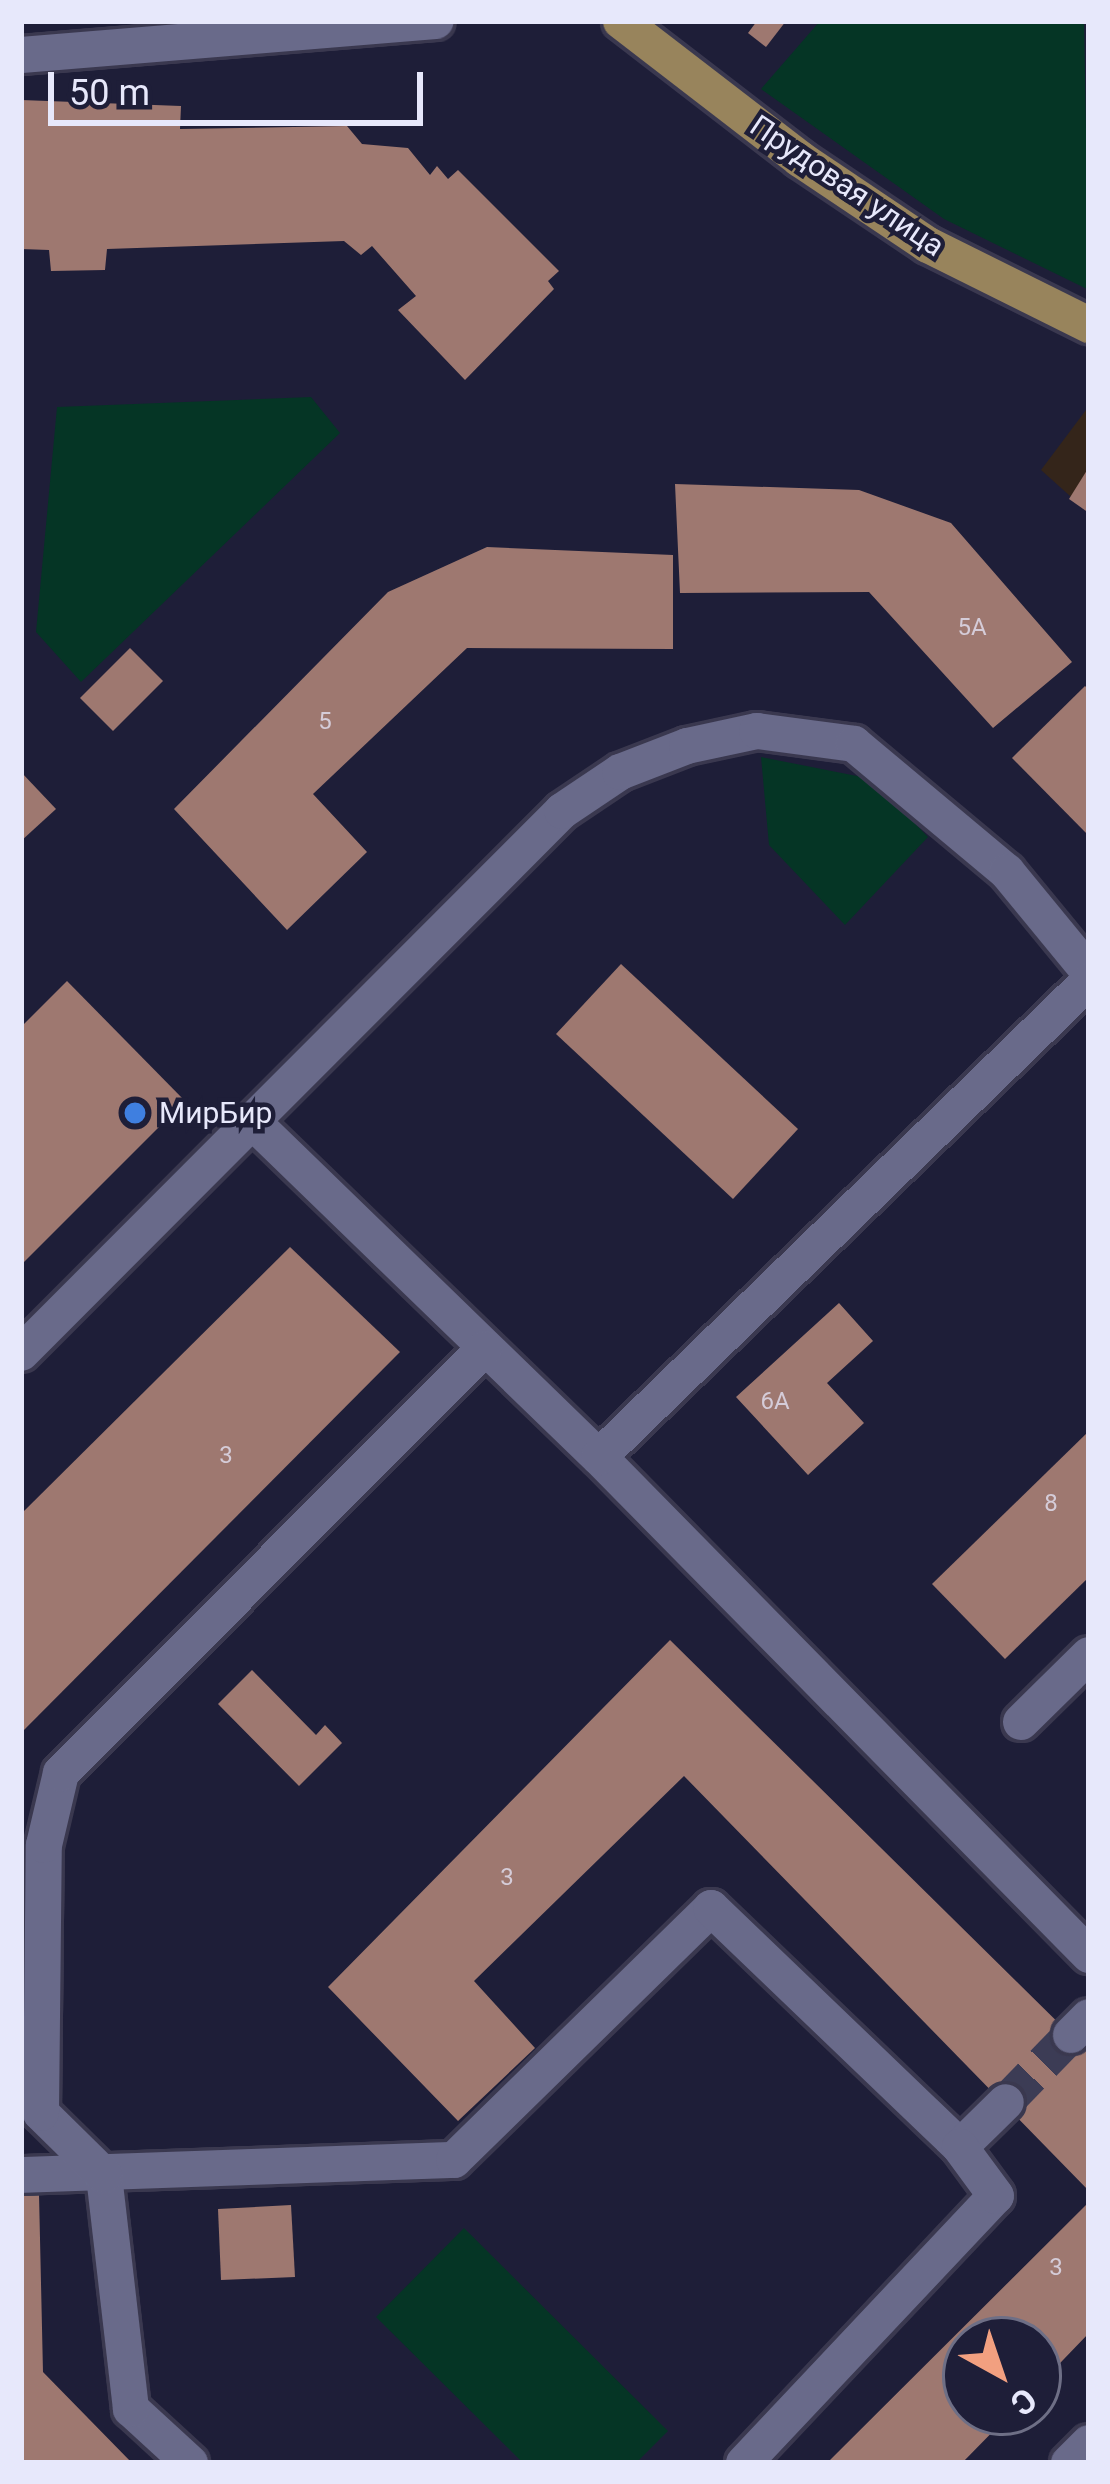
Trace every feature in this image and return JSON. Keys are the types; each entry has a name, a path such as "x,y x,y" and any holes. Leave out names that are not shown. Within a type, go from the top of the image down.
{"main road":[{"name":"Прудовая улица","path":"621,21 800,159 928,245 1089,325"}],"street":[{"path":"21,55 436,21"},
{"path":"21,1353 255,1124 562,811 620,772 687,746 757,731 854,744 1007,872 1088,968 599,1457"},
{"path":"255,1124 599,1457 1089,1955"},
{"path":"190,2463 131,2408 104,2174 41,2113 44,1845 61,1773 484,1349"},
{"path":"1021,1722 1089,1655"},
{"path":"21,2175 454,2160 711,1908 960,2146 996,2196 744,2463"},
{"path":"960,2146 1006,2102"},
{"path":"1070,2463 1089,2443"}],"shaded area":[{"path":"1089,406 1089,513 1041,470"}],"green space":[{"path":"820,21 1084,21 1089,290 944,219 761,89"},
{"path":"311,397 340,433 81,682 36,632 57,407"},
{"path":"761,757 872,779 928,837 845,925 769,845"},
{"path":"464,2228 668,2431 636,2463 523,2463 376,2317"}],"building":[{"path":"757,21 786,21 766,47 748,33"},
{"path":"21,100 181,106 180,129 347,126 362,144 408,148 430,175 437,166 448,179 458,170 559,271 548,281 554,289 465,380 398,310 416,296 372,246 361,255 344,241 107,249 105,270 51,271 49,250 21,249"},
{"path":"1089,467 1089,513 1069,499"},
{"path":"675,484 859,490 951,523 1072,662 993,728 869,592 680,593"},
{"path":"487,547 673,555 673,649 467,648 313,794 367,852 287,930 174,809 388,592"},
{"path":"130,648 163,681 113,731 80,698"},
{"path":"1085,686 1089,690 1089,836 1012,758"},
{"path":"21,772 56,809 21,841"},
{"path":"621,964 798,1129 733,1199 556,1034"},
{"path":"67,981 185,1101 21,1265 21,1027"},
{"path":"290,1247 400,1352 21,1733 21,1514"},
{"path":"839,1303 873,1341 827,1383 864,1423 808,1475 736,1397"},
{"path":"1089,1431 1089,1577 1005,1659 932,1584"},
{"path":"670,1640 1089,2053 1089,2191 684,1776 474,1981 535,2048 458,2121 328,1987"},
{"path":"252,1670 316,1735 325,1725 342,1743 299,1786 218,1704"},
{"path":"39,2194 43,2372 132,2463 21,2463 21,2195"},
{"path":"1089,2202 1089,2333 1062,2361 1062,2316 975,2316"},
{"path":"291,2205 295,2277 221,2280 218,2209"},
{"path":"942,2348 942,2436 988,2436 962,2463 827,2463"}],"tunnel":[{"path":"1006,2102 1071,2035"}],"place":[{"name":"МирБир","path":"135,1113"}]}
